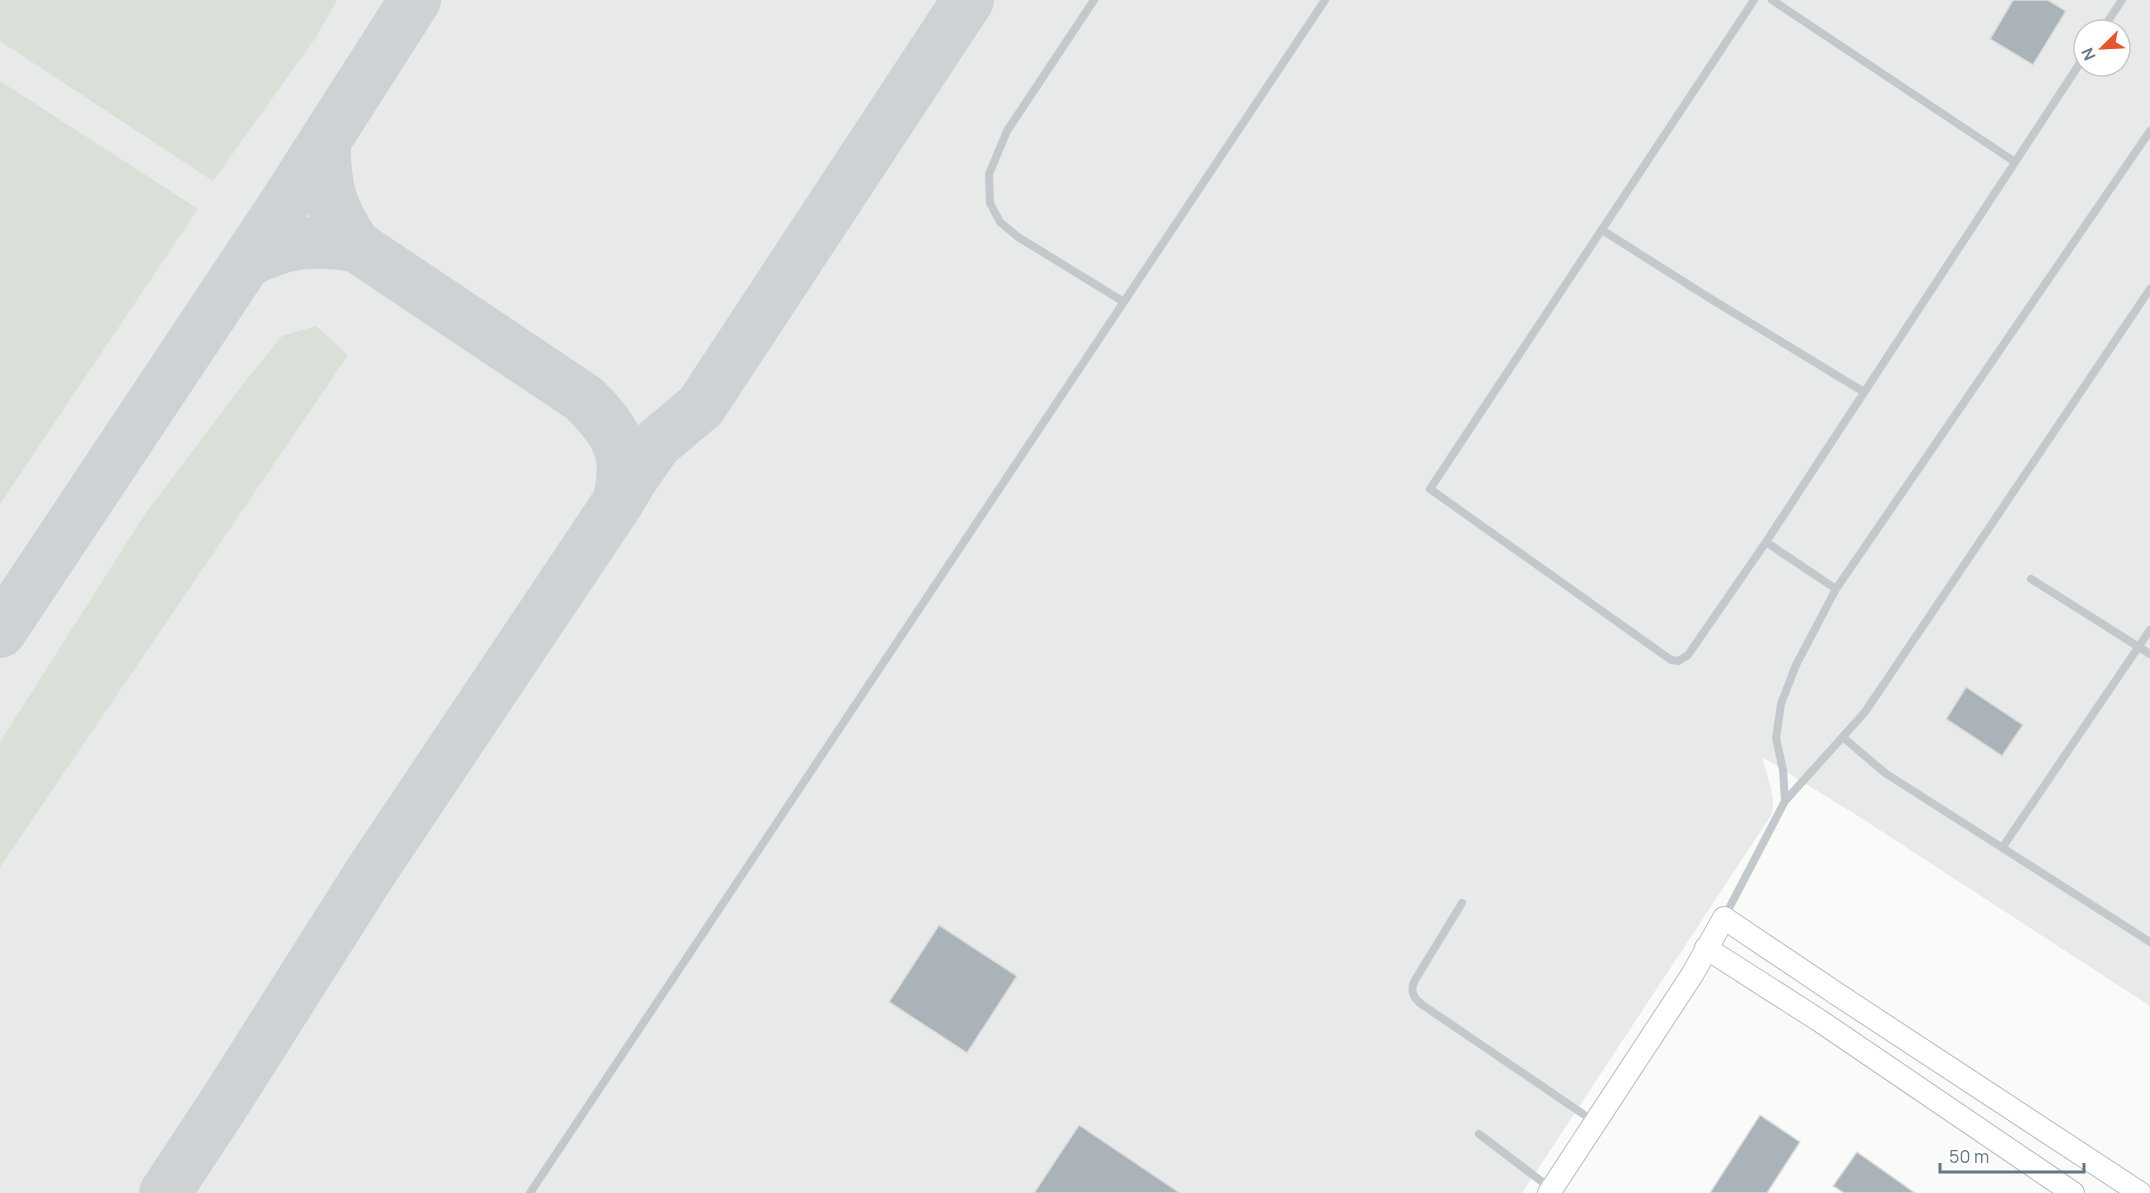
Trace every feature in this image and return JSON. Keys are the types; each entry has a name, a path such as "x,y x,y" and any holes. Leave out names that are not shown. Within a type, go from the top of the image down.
{"main road":[{"path":"1541,1189 1692,975 1724,918 2140,1193"},
{"path":"1541,1189 1583,1114 1680,966 1706,948"},
{"path":"1706,948 1820,1021 2073,1193"}],"lane":[{"path":"1094,0 1006,131 988,174 990,203 1000,222 1018,237 1124,302"},
{"path":"530,1193 1325,0"},
{"path":"1754,0 1430,489 1671,660 1685,659 1766,542 2072,75"},
{"path":"1772,0 2015,162"},
{"path":"2110,18 2122,0"},
{"path":"1785,801 1783,770 1776,738 1780,704 1796,664 1836,589 2150,131"},
{"path":"1602,230 1711,300 1864,392"},
{"path":"1724,918 1785,801 1844,738 1872,703 2150,289"},
{"path":"1766,542 1836,589"},
{"path":"2031,579 2150,654"},
{"path":"2002,848 2150,630"},
{"path":"1844,738 1885,773 2150,942"},
{"path":"1462,903 1415,980 1413,994 1420,1004 1583,1114"},
{"path":"1479,1134 1541,1189"}],"shaded area":[{"path":"0,0 2150,0 2150,1006 1858,816 1762,757 1773,800 1772,814 1522,1193 0,1193"},
{"path":"0,0 337,0 316,37 213,181 0,41"},
{"path":"0,81 198,209 0,504"},
{"path":"316,326 348,355 0,867 0,742 145,514 233,397 282,336"}],"building":[{"path":"2013,0 2048,0 2066,11 2033,65 1990,39"},
{"path":"1966,687 2023,725 2002,756 1946,719"},
{"path":"939,925 1017,976 967,1053 889,1002"},
{"path":"1760,1115 1800,1142 1767,1193 1710,1193"},
{"path":"1079,1125 1180,1193 1034,1193"},
{"path":"1857,1152 1915,1193 1844,1193 1833,1186"}],"taxiway":[{"path":"0,632 286,202 415,0"},
{"path":"165,1193 370,873 631,480 656,444 701,406 968,0"},
{"path":"246,262 274,250 300,244 326,243 356,246 340,221 331,197 326,171 325,142"},
{"path":"356,246 583,398 605,421 618,444 623,470 618,502"}]}
